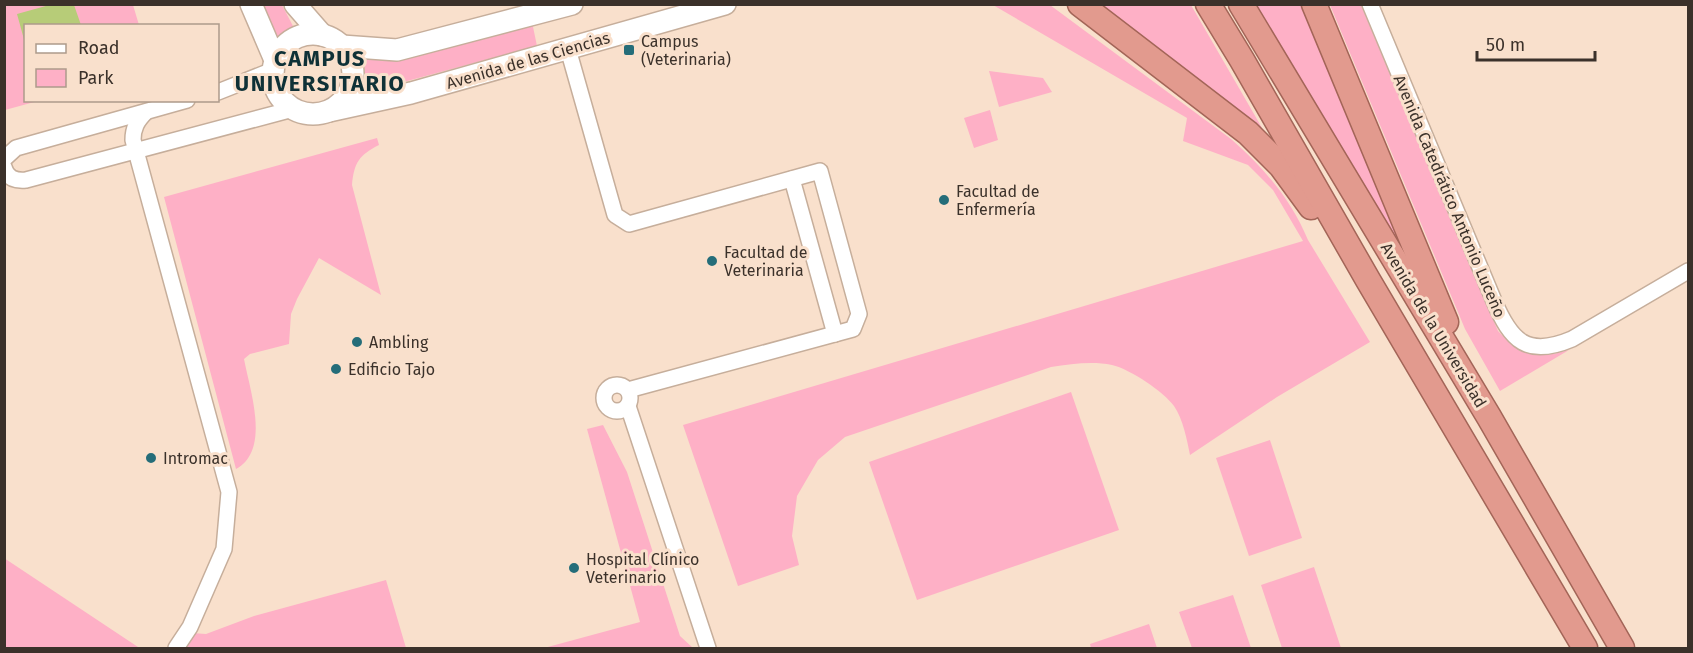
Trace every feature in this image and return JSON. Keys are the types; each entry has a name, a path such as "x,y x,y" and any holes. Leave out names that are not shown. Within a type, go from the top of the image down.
{"highway":[{"path":"1080,4 1248,134 1281,166 1368,280"},
{"name":"Avenida de la Universidad","path":"1208,4 1586,648"},
{"name":"Avenida de la Universidad","path":"1241,4 1489,417 1622,648"},
{"path":"1314,4 1428,280 1489,417"}],"main road":[{"path":"250,4 274,65 274,86 282,99 293,109 311,114 329,111 344,101 354,79 352,61 342,46 322,35 305,34 294,39 281,50 274,65"},
{"path":"295,4 322,35"},
{"path":"342,46 397,50 572,4"},
{"name":"Avenida de las Ciencias","path":"329,111 411,93 725,4"}],"street":[{"name":"Avenida Catedrático Antonio Luceño","path":"1370,4 1494,301 1504,324 1512,335 1528,345 1550,347 1559,345 1689,270"},
{"path":"568,49 615,215 629,224 820,171 859,314 853,329 628,390"},
{"path":"219,92 274,65"},
{"path":"4,159 16,148 180,102"},
{"path":"4,167 10,177 19,181 26,180 293,109"},
{"path":"146,112 136,123 133,131 136,151 229,492 224,549 190,627 176,648"},
{"path":"792,179 835,334"},
{"path":"621,409 631,398 628,390 617,384 606,390 605,403 621,409 639,441 708,648"}],"green space":[{"path":"5,5 133,5 139,24 24,24 24,102 34,102 5,110"},
{"path":"257,5 282,5 294,28 275,39"},
{"path":"993,5 1050,5 1231,139 1255,161 1285,198 1370,342 1277,397 1190,455 1180,417 1169,400 1128,371 1112,365 1097,363 1051,367 845,437 818,460 797,496 792,536 799,565 738,586 683,425 1303,241 1273,190 1248,165 1183,141 1187,118"},
{"path":"1089,5 1191,5 1269,140"},
{"path":"1256,5 1304,5 1408,261"},
{"path":"1330,5 1361,5 1498,331 1514,346 1530,353 1547,355 1569,350 1500,391 1465,329"},
{"path":"532,22 537,46 359,94 365,70 362,58 381,60 400,58"},
{"path":"989,71 1043,78 1052,92 999,107"},
{"path":"990,110 998,140 974,148 964,118"},
{"path":"377,138 379,145 362,156 356,165 352,185 381,295 319,258 291,314 289,344 250,354 244,359 253,403 255,434 253,448 247,460 236,469 164,197"},
{"path":"1071,392 1119,530 917,600 869,462"},
{"path":"603,425 627,472 680,636 693,648 544,648 640,622 587,429"},
{"path":"1270,440 1302,538 1249,556 1216,458"},
{"path":"4,558 138,647 140,648 5,648"},
{"path":"1314,567 1341,648 1282,648 1261,585"},
{"path":"386,580 406,648 181,648 192,633 206,634 254,616"},
{"path":"1233,595 1251,648 1192,648 1179,612"},
{"path":"1149,624 1157,648 1091,648 1090,644"}],"shaded area":[{"path":"53,4 74,5 81,24 24,24 24,39 17,14"}],"place":[{"name":"Campus (Veterinaria)","path":"629,50"},
{"name":"Facultad de Enfermería","path":"944,200"},
{"name":"Facultad de Veterinaria","path":"712,261"},
{"name":"Ambling","path":"357,342"},
{"name":"Edificio Tajo","path":"336,369"},
{"name":"Intromac","path":"151,458"},
{"name":"Hospital Clínico Veterinario","path":"574,568"}],"district":[{"name":"CAMPUS UNIVERSITARIO","path":"320,70"}]}
